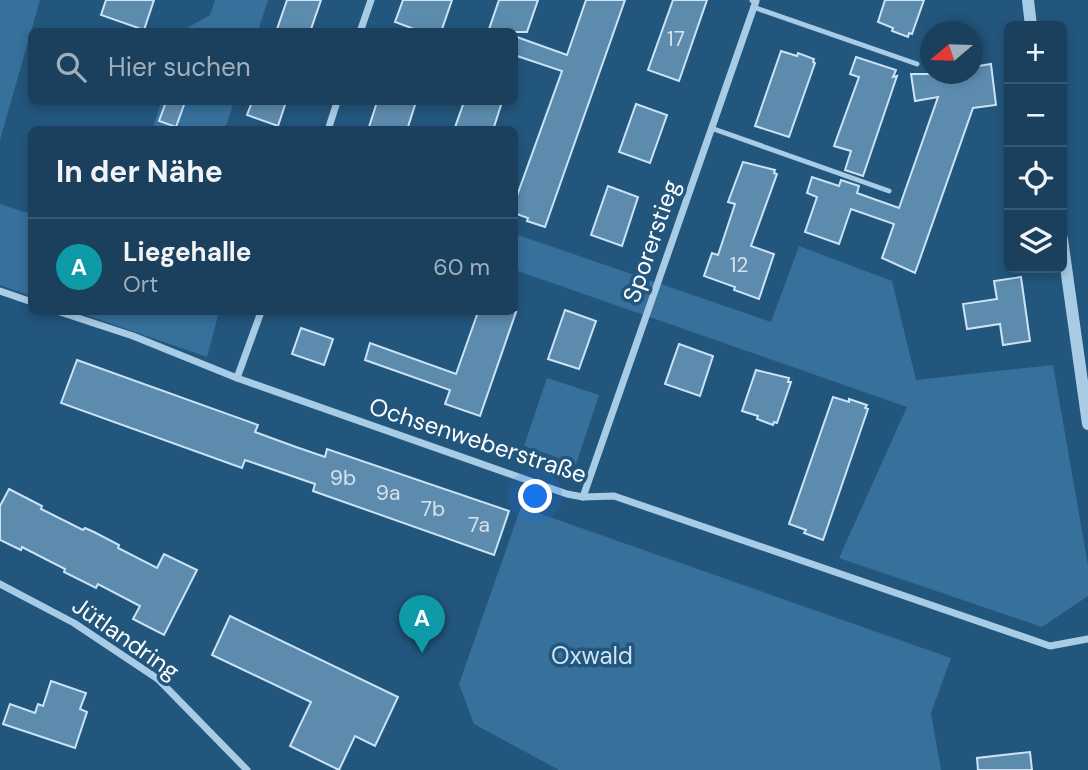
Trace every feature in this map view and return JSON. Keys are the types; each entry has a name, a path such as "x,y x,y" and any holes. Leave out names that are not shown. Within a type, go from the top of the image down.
{"street":[{"path":"361,28 371,0"},
{"path":"1028,0 1030,21"},
{"name":"Sporerstieg","path":"583,497 753,3"},
{"path":"329,126 336,105"},
{"path":"1067,273 1088,424"},
{"path":"0,291 28,301"},
{"name":"Ochsenweberstraße","path":"69,315 133,336 237,378 554,489 583,497 614,496 1050,646 1088,639"},
{"path":"237,378 260,315"},
{"name":"Jütlandring","path":"0,584 74,623 158,679 247,770"}],"lane":[{"path":"753,3 917,64"},
{"path":"711,128 888,191"}],"green space":[{"path":"0,0 40,0 32,28 28,28 28,42 0,140"},
{"path":"215,0 268,0 259,28 187,28 210,15"},
{"path":"160,105 233,105 226,126 153,126"},
{"path":"0,204 28,213 28,295 0,285"},
{"path":"518,235 771,322 799,246 892,281 916,380 1053,365 1088,565 1088,596 1042,627 839,558 907,407 518,271"},
{"path":"86,315 218,315 207,357"},
{"path":"547,378 599,395 576,464 524,446"},
{"name":"Oxwald","path":"521,507 951,658 931,713 941,770 559,770 474,724 459,684"}],"building":[{"path":"106,0 154,0 145,28 101,15"},
{"path":"287,0 321,0 311,28 277,28"},
{"path":"403,0 452,0 442,28 411,28 395,22"},
{"path":"499,0 538,0 527,32 518,32 518,28 489,28"},
{"path":"586,0 625,0 545,227 527,221 528,218 518,214 518,193 562,71 518,56 518,37 567,55"},
{"path":"673,0 707,0 679,81 648,70"},
{"path":"885,0 924,0 912,34 909,33 908,37 878,22"},
{"path":"781,51 797,56 798,53 814,59 815,63 789,137 755,126"},
{"path":"856,57 896,70 893,77 897,76 863,176 845,170 851,151 834,146 859,77 850,74"},
{"path":"991,64 996,105 973,108 915,273 882,258 894,224 851,209 839,244 805,232 817,197 807,193 812,177 839,186 841,180 859,186 857,193 899,208 938,97 915,101 911,74 920,74 920,84 983,84 983,65"},
{"path":"636,104 667,115 650,163 619,152"},
{"path":"165,105 184,105 176,126 159,121"},
{"path":"251,105 285,105 278,126 247,115"},
{"path":"376,105 415,105 408,126 369,126"},
{"path":"463,105 501,105 494,126 455,126"},
{"path":"743,162 775,170 774,173 777,174 751,246 774,254 759,299 704,276 712,253 718,255 735,204 728,202"},
{"path":"608,186 638,197 622,246 591,235"},
{"path":"1021,277 1030,341 1003,345 1000,324 967,329 963,304 997,299 994,281"},
{"path":"565,310 596,321 579,369 548,359"},
{"path":"477,315 515,315 480,416 445,404 450,390 365,360 370,343 456,374"},
{"path":"301,328 333,339 324,365 292,354"},
{"path":"679,344 713,356 700,396 665,384"},
{"path":"77,360 258,425 255,432 296,447 325,457 327,449 509,511 494,555 313,491 315,484 245,460 242,468 61,403"},
{"path":"756,370 789,378 788,382 791,382 777,423 774,422 773,425 742,411"},
{"path":"833,397 867,405 865,408 868,409 823,540 789,524"},
{"path":"9,489 42,506 41,509 83,530 85,528 94,532 157,568 164,554 197,570 164,635 133,619 140,606 98,584 96,588 64,572 65,569 22,547 21,550 0,540 0,506"},
{"path":"230,616 398,697 375,746 355,736 339,770 290,746 311,702 212,655"},
{"path":"51,681 86,693 80,709 87,712 75,748 3,724 10,704 35,713 38,704 43,706"},
{"path":"1030,752 1032,770 978,770 977,758"}],"place":[{"name":"Liegehalle","path":"422,653"}]}
